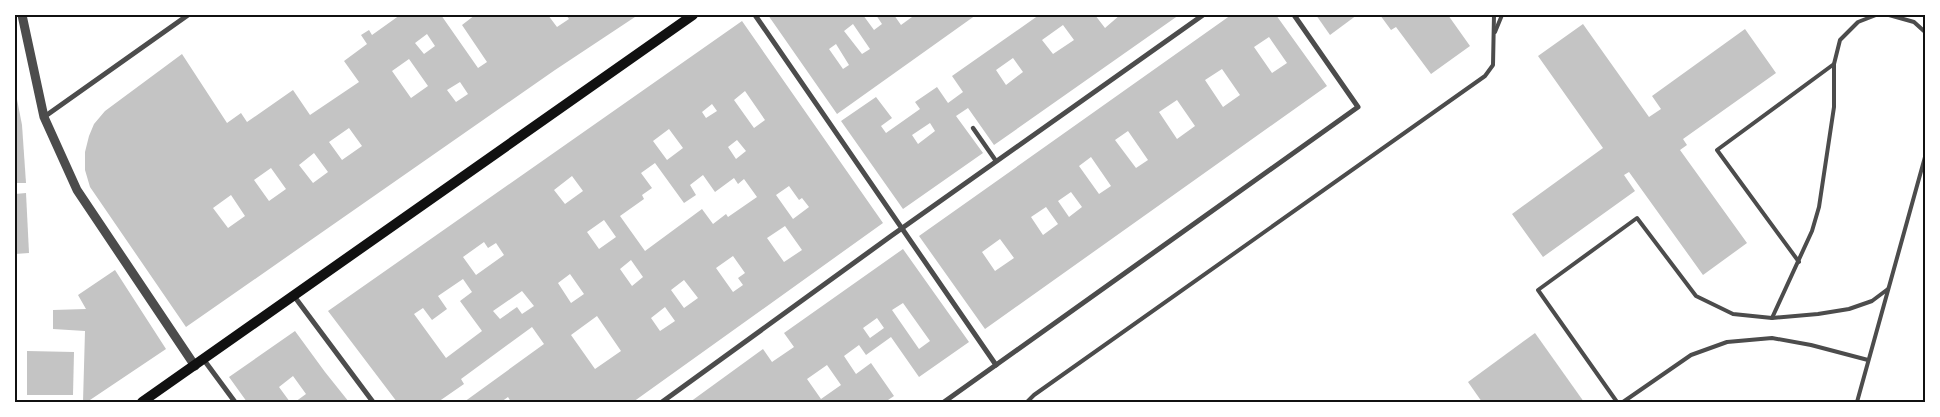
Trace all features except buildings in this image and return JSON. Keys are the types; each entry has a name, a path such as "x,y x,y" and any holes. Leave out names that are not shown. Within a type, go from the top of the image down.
{"main road":[{"path":"142,402 694,15"}],"street":[{"path":"22,15 44,117 77,190 200,363 235,402"},
{"path":"44,117 188,15"},
{"path":"755,15 996,365"},
{"path":"662,402 902,228 1203,15"},
{"path":"944,402 1358,107 1294,15"},
{"path":"973,128 996,162"},
{"path":"294,296 373,402"}],"lane":[{"path":"1027,402 1050,383 1485,76 1493,65 1494,15"},
{"path":"1494,34 1502,15"},
{"path":"1772,318 1799,262 1812,231 1819,207 1834,107 1834,64 1840,40 1858,22 1876,15"},
{"path":"1889,15 1914,22 1925,32"},
{"path":"1799,262 1717,150 1834,64"},
{"path":"1857,402 1925,158"},
{"path":"1617,402 1538,290 1638,218 1696,296 1732,314 1772,318 1818,314 1849,309 1872,301 1888,289"},
{"path":"1623,402 1692,355 1727,342 1772,338 1811,345 1868,360"}]}
